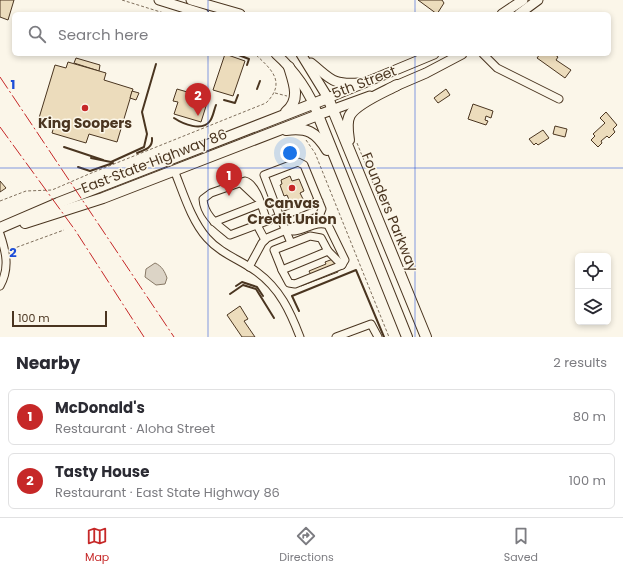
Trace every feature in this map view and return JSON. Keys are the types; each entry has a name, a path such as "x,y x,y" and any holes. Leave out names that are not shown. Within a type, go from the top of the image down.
{"highway":[{"path":"271,120 286,112 294,102 295,92 289,67"},
{"path":"351,154 347,126 350,115 362,104 397,85"},
{"name":"5th Street","path":"314,103 328,98"},
{"name":"Founders Parkway","path":"328,98 426,337"},
{"name":"East State Highway 86","path":"0,228 58,203 314,103"},
{"path":"318,115 407,337"},
{"name":"East State Highway 86","path":"0,233 103,198 272,131 318,115"},
{"path":"272,131 303,128 309,131 325,145 341,174"}],"main road":[{"path":"159,0 198,12"},
{"path":"191,0 233,12"},
{"path":"505,12 523,0"},
{"path":"514,12 528,0"},
{"path":"522,12 538,0"},
{"path":"278,56 289,67 307,90 318,115"},
{"path":"303,56 334,82 344,84 368,82"},
{"path":"303,56 328,98"},
{"name":"5th Street","path":"328,98 429,56"},
{"path":"383,91 446,56"},
{"name":"5th Street","path":"318,115 383,91 458,56"}],"street":[{"path":"485,56 497,68 559,99"},
{"path":"249,267 265,240 286,230 320,214 322,209 304,165 298,162 264,175 280,216 286,230 291,243"},
{"path":"174,170 195,220 202,232 221,251 257,272 278,290 288,308 300,337"},
{"path":"267,221 252,186 246,182 211,192 203,199 203,206 209,216 214,222 230,234 257,225 318,201"},
{"path":"214,222 259,202"},
{"path":"286,230 298,231 318,224 328,225 345,260 342,265 295,284 289,283 274,250 310,236 318,236 323,240 328,251 342,265"},
{"path":"257,225 265,240"},
{"path":"0,233 7,258 5,277 0,286"},
{"path":"282,270 328,251"},
{"path":"336,337 346,335 371,324 378,337"}],"path":[{"path":"122,0 161,12"},
{"path":"0,201 26,191 52,190 266,103 274,93 275,78 270,68 257,56"},
{"path":"309,131 305,141 315,153 389,337"},
{"path":"5,251 64,230"}],"shaded area":[{"path":"155,263 161,267 167,278 165,284 156,285 145,277 146,269"}],"building":[{"path":"0,0 14,0 8,20 0,17"},
{"path":"418,0 442,0 444,3 438,12 434,12"},
{"path":"224,56 231,56 245,61 233,96 213,90"},
{"path":"538,56 557,56 558,57 556,60 571,70 565,78 537,58"},
{"path":"76,58 100,65 99,71 74,63"},
{"name":"King Soopers","path":"68,62 106,73 104,80 133,89 117,142 89,134 86,143 52,133 55,123 39,118 55,65 66,68"},
{"path":"177,89 201,96 199,100 207,103 201,122 174,114 178,102 173,101"},
{"path":"446,89 450,95 438,103 434,98"},
{"path":"132,91 139,93 136,100 130,98"},
{"path":"473,104 493,111 491,118 486,116 485,120 488,121 486,125 468,119"},
{"path":"606,112 617,125 613,129 615,132 609,138 607,136 601,141 602,143 598,147 591,140 595,136 593,134 605,123 600,118"},
{"path":"555,126 567,129 565,137 553,134"},
{"path":"543,130 549,138 538,145 536,143 534,145 529,139"},
{"name":"Canvas Credit Union","path":"290,176 292,181 299,179 304,191 300,193 303,199 295,202 294,200 290,202 287,195 284,196 280,185 282,184 281,180"},
{"path":"0,181 6,188 0,192"},
{"path":"333,259 338,272 301,286 299,280 311,275 309,271 326,264 325,262"},
{"path":"240,306 248,319 244,321 255,337 242,337 227,315"}],"wall":[{"path":"241,56 249,59 247,65"},
{"path":"91,158 111,162 144,147 147,134 142,112 156,64"},
{"path":"257,89 260,81"},
{"path":"224,100 235,103 238,95"},
{"path":"174,118 182,123 192,126 202,126 210,121 216,105"},
{"path":"137,153 146,150 150,146 152,138"},
{"path":"64,147 103,160"},
{"path":"78,167 90,171 113,163"},
{"path":"299,311 292,296 356,270 384,337"},
{"path":"236,286 242,282 257,287 263,296"},
{"path":"230,294 243,285 256,289 274,318"}],"power":[{"path":"0,77 174,337"},
{"path":"0,127 75,230 144,337"}],"place":[{"name":"King Soopers","path":"85,108"},
{"name":"Tasty House","path":"198,116"},
{"name":"Canvas Credit Union","path":"292,188"},
{"name":"McDonald's","path":"229,196"}]}
